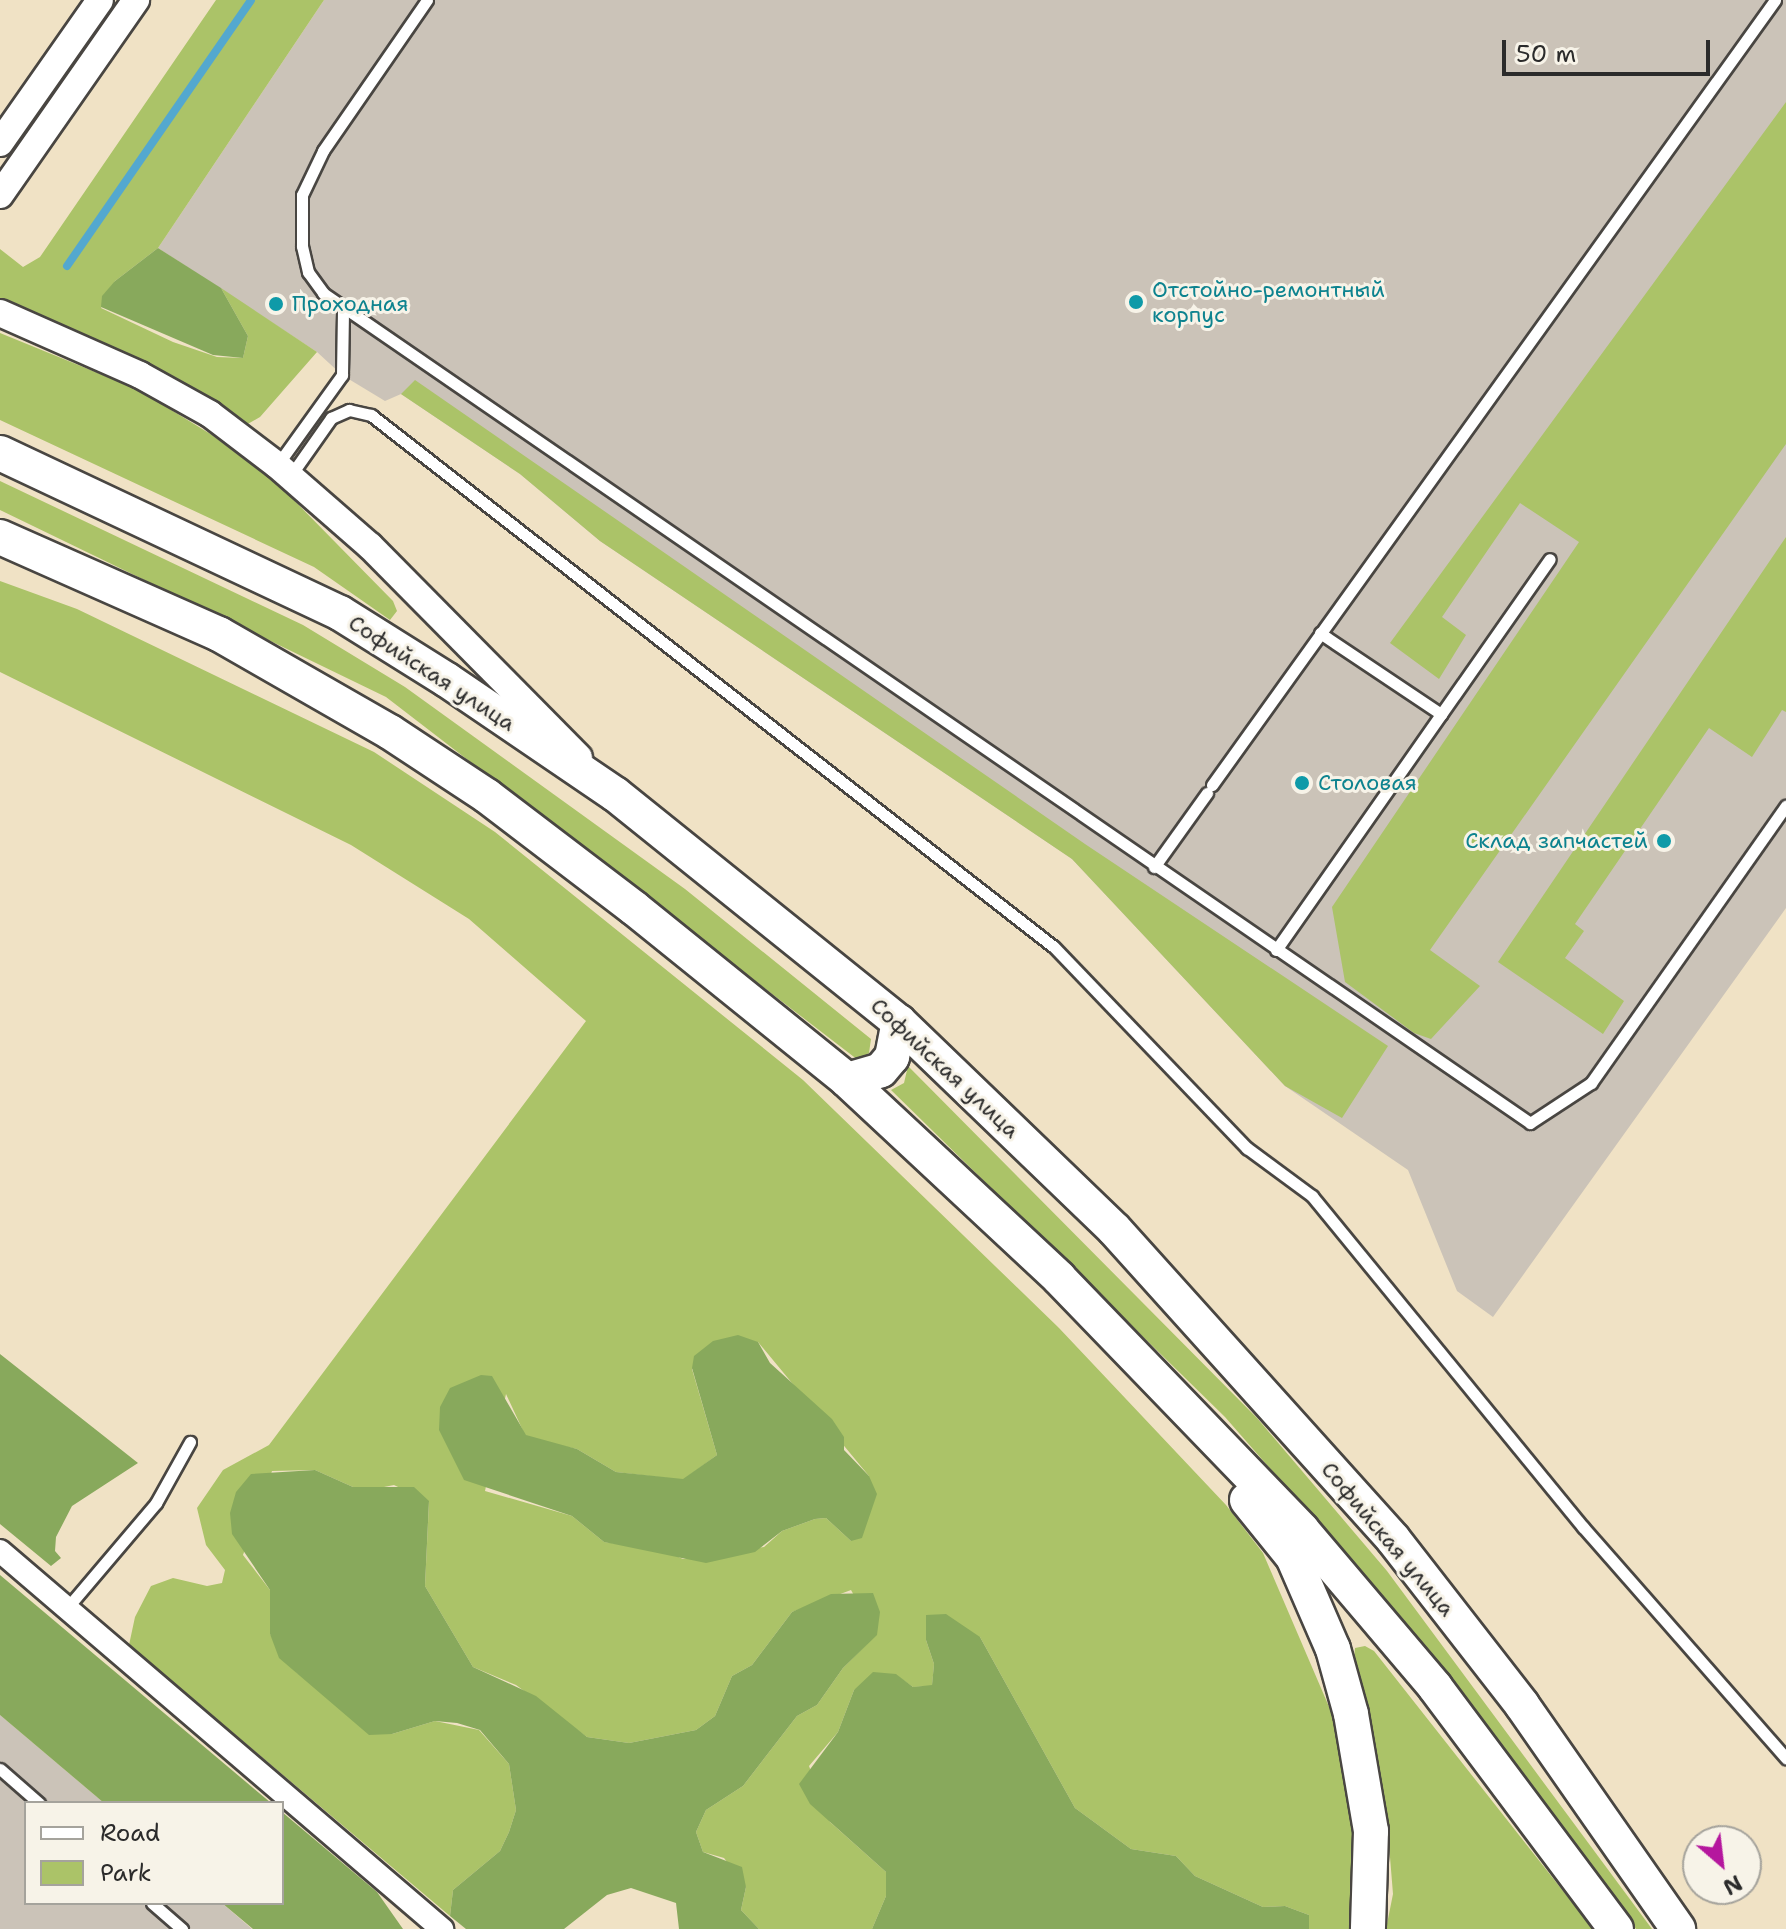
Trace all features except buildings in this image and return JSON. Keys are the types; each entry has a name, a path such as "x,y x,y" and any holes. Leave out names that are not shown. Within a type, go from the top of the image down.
{"main road":[{"name":"Софийская улица","path":"0,453 340,613 615,794 899,1022 1114,1229 1393,1539 1522,1705 1678,1929"},
{"path":"0,537 17,549 219,634 390,732 487,796 634,908 847,1080 1184,1402 1408,1654 1616,1929"},
{"path":"847,1080 881,1070 892,1057 899,1022"},
{"path":"1184,1402 1235,1486 1293,1557 1333,1649 1351,1714 1371,1831 1368,1929"}],"street":[{"path":"0,143 100,0"},
{"path":"0,195 136,0"},
{"path":"0,313 140,375 210,414 284,470 422,596 615,794"},
{"path":"0,1551 442,1929"}],"lane":[{"path":"427,0 323,151 302,195 300,224 308,272 343,311 1530,1123 1591,1083 1786,806"},
{"path":"1154,867 1775,0"},
{"path":"284,470 342,375 343,311"},
{"path":"284,470 331,418 349,410 371,415 1054,947 1247,1148 1312,1196 1583,1527 1786,1758"},
{"path":"1276,950 1550,559"},
{"path":"1320,633 1441,714"},
{"path":"67,1608 156,1503 190,1442"},
{"path":"0,1769 37,1801"},
{"path":"154,1905 182,1929"}],"shaded area":[{"path":"324,0 1786,0 1786,908 1493,1317 1457,1291 1408,1170 1285,1086 1072,859 600,541 520,474 401,394 385,401 342,375 317,352 158,248"},
{"path":"0,1715 102,1801 24,1801 24,1905 224,1905 252,1929 0,1929"}],"green space":[{"path":"216,0 324,0 158,248 115,281 101,308 173,342 217,357 243,358 248,336 221,288 317,352 260,417 246,425 0,299 0,249 23,267 40,257"},
{"path":"1786,102 1786,444 1430,950 1480,986 1431,1039 1414,1033 1345,982 1332,907 1579,542 1520,503 1442,617 1466,635 1439,679 1390,643"},
{"path":"158,248 221,288 248,336 243,358 213,355 101,307 102,296 115,281"},
{"path":"0,333 137,389 212,435 280,486 393,601 397,611 390,620 314,567 0,420"},
{"path":"415,380 1085,844 1388,1046 1342,1118 1285,1086 1072,859 600,541 520,474 401,394"},
{"path":"0,481 303,625 405,687 685,889 871,1039 869,1053 858,1060 386,697 0,510"},
{"path":"1786,537 1786,712 1782,710 1752,757 1709,728 1575,924 1584,931 1565,958 1624,1001 1603,1034 1498,962"},
{"path":"0,581 77,609 374,752 495,832 803,1080 1059,1328 1226,1505 1263,1553 1342,1737 1357,1835 1353,1929 1309,1929 1309,1915 1285,1906 1263,1907 1195,1876 1176,1856 1131,1849 1075,1808 980,1637 926,1640 934,1664 932,1686 913,1687 896,1675 854,1690 838,1732 809,1766 830,1822 886,1872 886,1896 872,1929 759,1929 741,1910 746,1887 724,1858 703,1852 696,1832 706,1810 743,1786 797,1716 817,1705 843,1668 876,1635 851,1590 792,1612 752,1665 732,1676 715,1716 696,1730 629,1743 587,1737 516,1685 473,1667 425,1586 429,1502 394,1485 374,1489 353,1487 315,1470 272,1471 243,1555 270,1590 270,1634 297,1673 392,1734 435,1721 479,1730 509,1764 516,1810 509,1832 500,1851 453,1890 450,1916 129,1645 135,1617 151,1586 173,1578 207,1586 222,1583 225,1570 206,1545 197,1508 223,1470 269,1445 586,1021 469,919 351,845 0,672","holes":["758,1342 869,1476 851,1541 826,1518 815,1519 782,1531 764,1547 683,1559 663,1550 604,1542 572,1516 485,1491 506,1394 525,1435 534,1440 577,1449 616,1472 683,1480 717,1455 692,1369"]},
{"path":"908,1066 1257,1418 1387,1571 1652,1929 1636,1929 1385,1600 1225,1417 891,1090 904,1083"},
{"path":"738,1335 758,1342 770,1363 832,1419 844,1437 844,1450 869,1476 877,1494 862,1538 851,1541 826,1518 815,1519 782,1531 755,1552 706,1563 604,1542 572,1516 464,1480 439,1430 440,1407 450,1388 481,1375 492,1376 526,1435 577,1449 616,1472 683,1479 717,1455 692,1368 694,1356 713,1341"},
{"path":"0,1354 138,1463 72,1506 56,1537 55,1551 61,1558 51,1566 0,1524"},
{"path":"315,1470 353,1487 414,1487 429,1501 425,1586 473,1667 536,1696 587,1737 629,1743 696,1730 715,1716 732,1676 752,1665 792,1612 831,1594 873,1593 880,1612 877,1635 843,1668 817,1705 797,1716 743,1786 706,1810 696,1832 703,1852 742,1867 746,1887 741,1910 759,1929 679,1929 676,1903 631,1888 607,1895 564,1929 466,1929 450,1916 453,1890 500,1851 509,1832 516,1810 509,1764 480,1730 457,1723 435,1721 392,1734 369,1735 279,1658 270,1634 270,1590 232,1534 230,1513 236,1492 251,1474"},
{"path":"0,1575 269,1801 102,1801 0,1715"},
{"path":"946,1614 980,1637 1075,1808 1131,1849 1176,1856 1195,1876 1263,1907 1285,1906 1309,1915 1309,1929 872,1929 886,1896 886,1872 810,1804 799,1784 838,1732 854,1690 873,1672 896,1674 913,1687 932,1685 934,1664 926,1640 926,1615"},
{"path":"1365,1646 1374,1651 1593,1929 1386,1929 1393,1894 1389,1845 1378,1761 1354,1659 1355,1648"},
{"path":"284,1814 377,1892 403,1929 253,1929 224,1905 284,1905"}],"waterway":[{"path":"67,266 251,0"}],"place":[{"name":"Отстойно-ремонтный корпус","path":"1136,302"},
{"name":"Проходная","path":"276,304"},
{"name":"Столовая","path":"1302,783"},
{"name":"Склад запчастей","path":"1664,841"}]}
